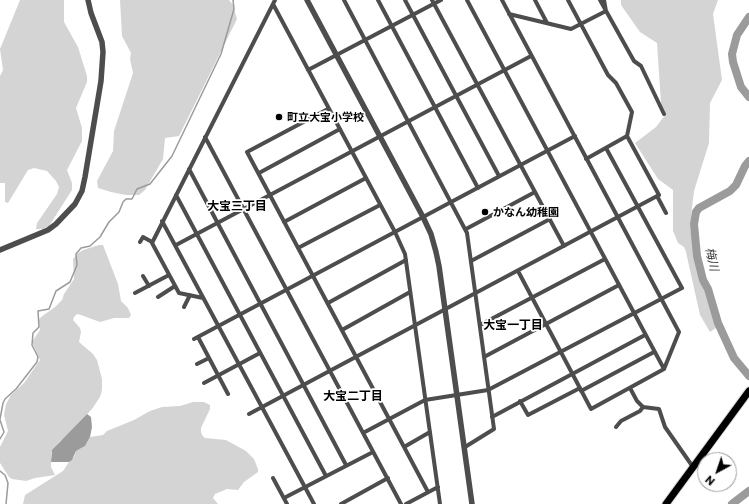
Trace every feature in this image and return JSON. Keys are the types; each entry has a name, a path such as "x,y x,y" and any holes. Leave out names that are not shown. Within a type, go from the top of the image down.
{"main road":[{"path":"666,504 749,392"}],"street":[{"path":"0,250 48,230 56,224 74,204 82,191 86,177 103,52 102,42 91,13 88,0"},
{"path":"307,0 431,234 436,252 445,309 472,504"},
{"path":"344,0 466,229 494,429 465,447"},
{"path":"378,0 478,188"},
{"path":"406,0 499,176"},
{"path":"308,70 413,15 433,2 441,0"},
{"path":"467,0 664,370"},
{"path":"502,0 679,332 664,370 591,409 518,271"},
{"path":"535,0 547,23"},
{"path":"568,0 608,75 616,83 632,112 627,136 659,195 657,196 666,213"},
{"path":"600,0 634,61 641,66 664,114"},
{"path":"604,0 606,11"},
{"path":"274,2 328,109 403,249 406,260 440,504"},
{"path":"152,242 274,2"},
{"path":"433,2 564,246"},
{"path":"510,14 571,29 580,23 606,11"},
{"path":"176,245 532,56"},
{"path":"328,109 247,152 428,492"},
{"path":"259,173 340,129"},
{"path":"228,394 209,358 196,338 575,136"},
{"path":"586,159 627,136"},
{"path":"205,137 401,504"},
{"path":"363,433 426,400 488,390 682,288 606,148"},
{"path":"189,169 346,466"},
{"path":"284,222 366,178"},
{"path":"466,229 535,192"},
{"path":"176,195 326,476"},
{"path":"249,414 657,196"},
{"path":"298,248 380,206"},
{"path":"471,261 550,219"},
{"path":"162,221 314,504"},
{"path":"140,242 143,237 152,242 179,293 204,298"},
{"path":"480,325 605,259"},
{"path":"328,303 406,260"},
{"path":"135,293 169,275"},
{"path":"143,276 149,286"},
{"path":"484,357 619,285"},
{"path":"158,296 175,286"},
{"path":"342,330 410,292"},
{"path":"184,307 190,295"},
{"path":"492,417 645,335"},
{"path":"520,401 528,415 654,352"},
{"path":"204,383 260,353"},
{"path":"198,364 209,358"},
{"path":"630,388 637,401 643,407 659,409 665,427 693,467"},
{"path":"616,428 621,421 640,411 643,407"},
{"path":"404,447 430,432"},
{"path":"284,498 373,452"},
{"path":"273,478 287,504"},
{"path":"341,504 388,478"},
{"path":"406,504 438,487"}],"shaded area":[{"path":"20,0 64,0 64,22 78,47 87,76 87,82 76,108 82,128 82,141 67,170 72,183 72,190 49,226 43,229 36,229 37,223 57,194 59,187 47,171 34,168 28,170 8,203 5,202 5,183 0,183 0,76 3,70 0,49"},
{"path":"120,0 229,0 233,5 237,19 179,136 165,138 163,159 145,190 139,195 126,195 98,188 97,181 113,151 114,131 133,73 130,59 131,53 122,36"},
{"path":"621,0 718,0 713,14 722,80 710,103 709,143 694,191 690,225 696,263 716,328 710,332 700,315 686,252 684,247 678,243 673,231 673,190 658,179 635,143 656,127 666,114 661,103 657,43 640,32 621,5"},
{"path":"103,245 118,284 121,301 128,308 131,315 129,318 114,318 100,322 77,314 74,317 73,320 80,328 81,332 79,342 93,354 97,360 102,379 102,390 100,397 92,409 59,442 51,453 51,467 55,475 26,481 12,479 0,463 0,447 8,431 4,415 6,404 11,395 24,383 40,360 32,342 40,330 39,320 62,300 64,294 74,279 73,259 83,250"},
{"path":"193,402 204,402 210,405 210,409 201,428 202,435 205,438 226,440 246,451 254,459 258,469 258,472 244,482 238,490 227,489 215,494 213,498 218,504 23,504 25,495 63,471 74,457 76,451 85,446 90,437 103,435 107,431 134,420 150,411 162,407 180,406"},
{"path":"87,414 91,417 92,427 90,437 85,446 76,451 72,460 69,462 51,462 52,450"}],"waterway":[{"path":"0,419 5,399 16,389 37,362 38,357 32,345 33,333 39,327 38,311 49,309 56,291 70,282 77,265 76,254 81,248 90,246 100,237 109,222 119,212 123,202 126,199 132,199 137,189 150,184 172,156 221,54 234,9 233,0"},
{"name":"梅川","path":"749,17 737,35 732,54 741,87 749,97"},
{"name":"梅川","path":"749,161 736,185 730,191 699,208 696,212 694,224 697,256 703,280 708,289 718,323 734,358 749,376"},
{"path":"0,420 4,432 0,439"},
{"path":"0,471 5,475 8,483 6,504"},
{"name":"梅川","path":"732,504 749,491"}],"place":[{"name":"町立大宝小学校","path":"279,117"},
{"name":"かなん幼稚園","path":"485,212"}],"district":[{"name":"大宝三丁目","path":"237,206"},
{"name":"大宝一丁目","path":"513,325"},
{"name":"大宝二丁目","path":"353,396"}]}
